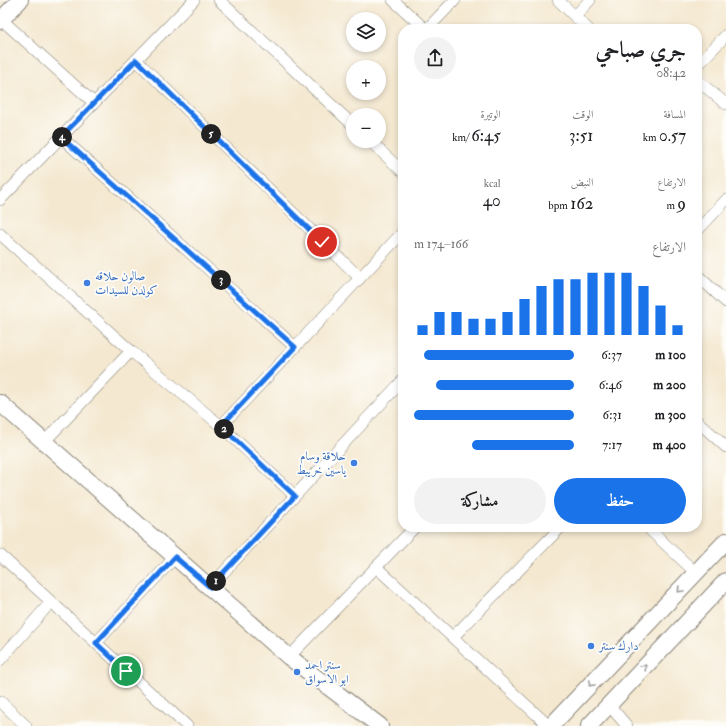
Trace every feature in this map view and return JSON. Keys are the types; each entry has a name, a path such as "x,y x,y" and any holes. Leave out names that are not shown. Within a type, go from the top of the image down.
{"street":[{"path":"20,0 1,20 94,103"},
{"path":"0,200 194,0"},
{"path":"219,0 346,118"},
{"path":"393,0 420,24"},
{"path":"431,24 455,0"},
{"path":"558,0 583,24"},
{"path":"575,16 590,0"},
{"path":"702,61 726,35"},
{"path":"136,60 360,278"},
{"path":"702,84 726,104"},
{"path":"61,137 295,347"},
{"path":"377,148 398,167"},
{"path":"702,226 726,200"},
{"path":"0,234 131,351 221,426 295,496"},
{"path":"221,426 398,237"},
{"path":"702,280 726,302"},
{"path":"44,442 131,351"},
{"path":"210,587 398,385"},
{"path":"0,403 290,657 373,724"},
{"path":"702,426 726,447"},
{"path":"290,657 410,532"},
{"path":"452,638 556,532"},
{"path":"652,532 696,573"},
{"path":"376,567 550,726 726,541"},
{"path":"0,555 188,726"},
{"path":"96,643 175,557"},
{"path":"589,726 726,581"},
{"path":"0,660 51,602"},
{"path":"0,701 26,726"},
{"path":"609,705 627,726"}],"place":[{"name":"صالون حلاقه كولدن للسيدات","path":"87,283"},
{"name":"حلاقة وسام ياسين خريبط","path":"354,463"},
{"name":"دارك سنتر","path":"591,646"},
{"name":"سنتر احمد ابو الاسواق","path":"297,672"}],"route":[{"path":"126,671 96,643 175,557 210,587 295,496 221,426 295,347 61,137 136,60 322,242"}]}
